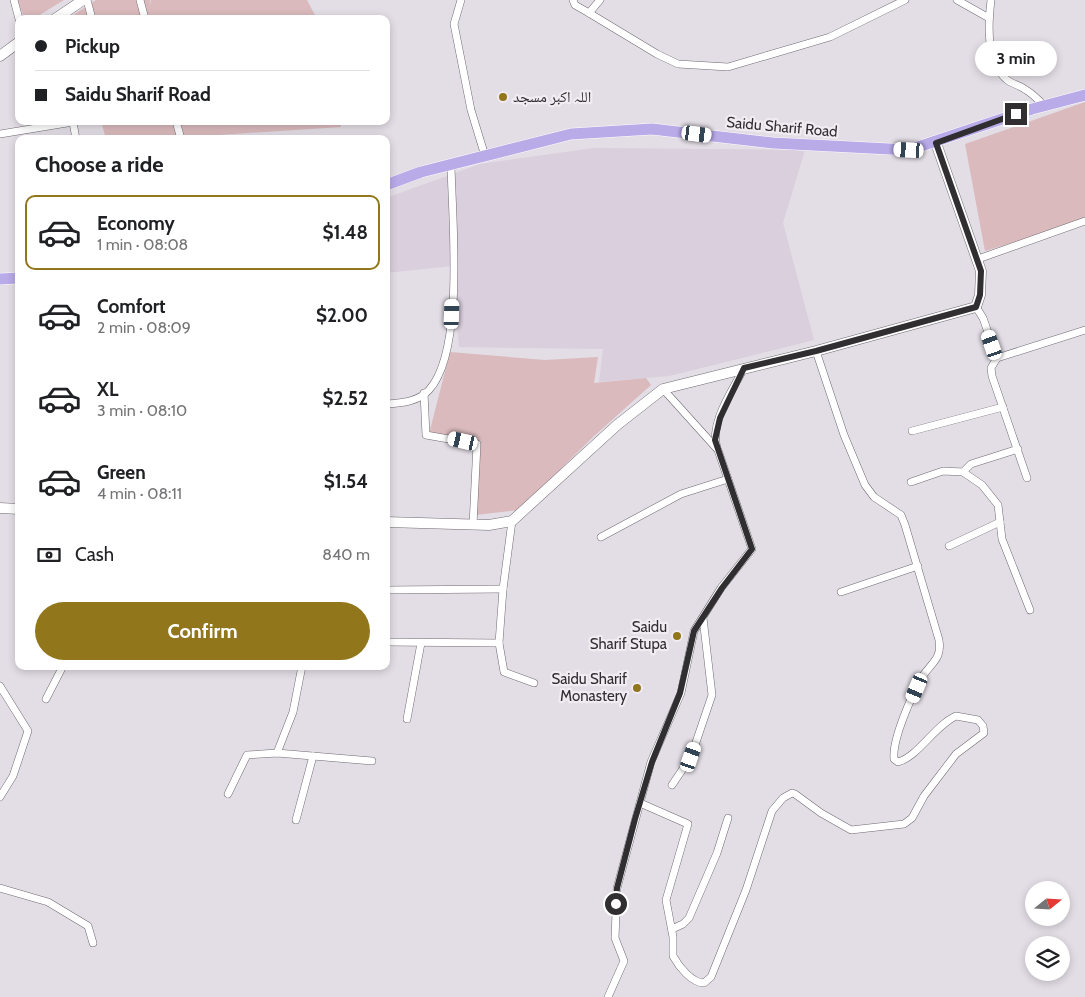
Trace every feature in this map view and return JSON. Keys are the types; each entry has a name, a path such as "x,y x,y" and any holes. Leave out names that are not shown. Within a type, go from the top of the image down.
{"main road":[{"name":"Saidu Sharif Road","path":"390,184 451,164 571,134 652,129 773,143 909,150 936,143 1044,106 1085,95"}],"street":[{"path":"14,0 18,15"},
{"path":"61,15 85,0 91,15"},
{"path":"140,0 144,15"},
{"path":"461,0 454,24 471,110 486,156"},
{"path":"573,0 575,5 678,64 728,67 830,37 905,0"},
{"path":"589,13 600,0"},
{"path":"957,0 989,18"},
{"path":"991,0 989,18 991,50 998,71 1007,80 1027,90 1044,106"},
{"path":"0,56 15,45"},
{"path":"0,134 55,125"},
{"path":"936,143 978,260 982,282 976,307 983,318 997,358"},
{"path":"390,404 405,402 424,394 429,389 443,363 452,325 451,164"},
{"path":"978,260 1085,221"},
{"path":"390,522 489,526 512,521 616,426 663,389 816,351 976,307"},
{"path":"1027,478 992,376 991,368 997,358 1085,330"},
{"path":"640,803 688,824 666,900 672,928 675,960 696,981 706,982 711,977 746,890 772,811 783,798 792,793 795,794 821,813 851,830 904,824 912,818 924,796 956,754 984,733 983,726 978,720 956,716 938,728 906,758 898,762 894,759 894,751 904,718 920,682 939,655 940,648 923,591 918,566 900,515 874,497 864,485 844,434 816,351"},
{"path":"608,997 624,961 615,938 617,888 652,762 680,693 694,631 722,588 752,549 715,440 716,428 744,368"},
{"path":"663,389 718,450"},
{"path":"424,394 426,435 477,444 472,525"},
{"path":"912,432 1004,407"},
{"path":"963,472 971,464 1018,449"},
{"path":"911,482 943,471 963,472 982,485 998,504 1002,539 1030,610"},
{"path":"601,537 682,494 728,479"},
{"path":"0,508 15,509"},
{"path":"512,521 503,589 499,643 504,672 534,683"},
{"path":"949,546 1000,522"},
{"path":"841,592 918,566"},
{"path":"390,590 503,589"},
{"path":"672,785 691,757 712,695 703,618"},
{"path":"390,642 499,643"},
{"path":"407,719 421,643"},
{"path":"46,699 61,670"},
{"path":"277,753 294,712 301,670"},
{"path":"0,686 28,731 13,776 0,797"},
{"path":"228,794 247,756 277,753 372,761"},
{"path":"296,820 313,756"},
{"path":"672,928 683,924 689,918 717,853 728,818"},
{"path":"0,888 48,902 76,917 88,926 93,944"}],"shaded area":[{"path":"18,0 64,0 40,15 23,15"},
{"path":"96,0 150,0 151,6 151,0 307,0 315,15 73,15"},
{"path":"1085,102 1085,221 985,251 965,144"},
{"path":"102,125 340,125 341,127 218,135 105,135"},
{"path":"594,148 805,150 783,223 814,340 669,376 599,382 603,349 459,347 452,266 390,273 390,197 480,164"},
{"path":"450,352 545,360 598,357 594,383 646,378 651,385 594,436 519,510 476,515 481,441 429,434"}],"place":[{"name":"اللہ اکبر مسجد","path":"503,97"},
{"name":"Saidu Sharif Stupa","path":"677,636"},
{"name":"Saidu Sharif Monastery","path":"637,688"}],"route":[{"path":"616,904 617,888 626,850 652,762 680,693 694,631 722,588 752,549 715,440 716,428 720,418 744,368 816,351 976,307 982,282 981,271 936,143 1016,114"}]}
